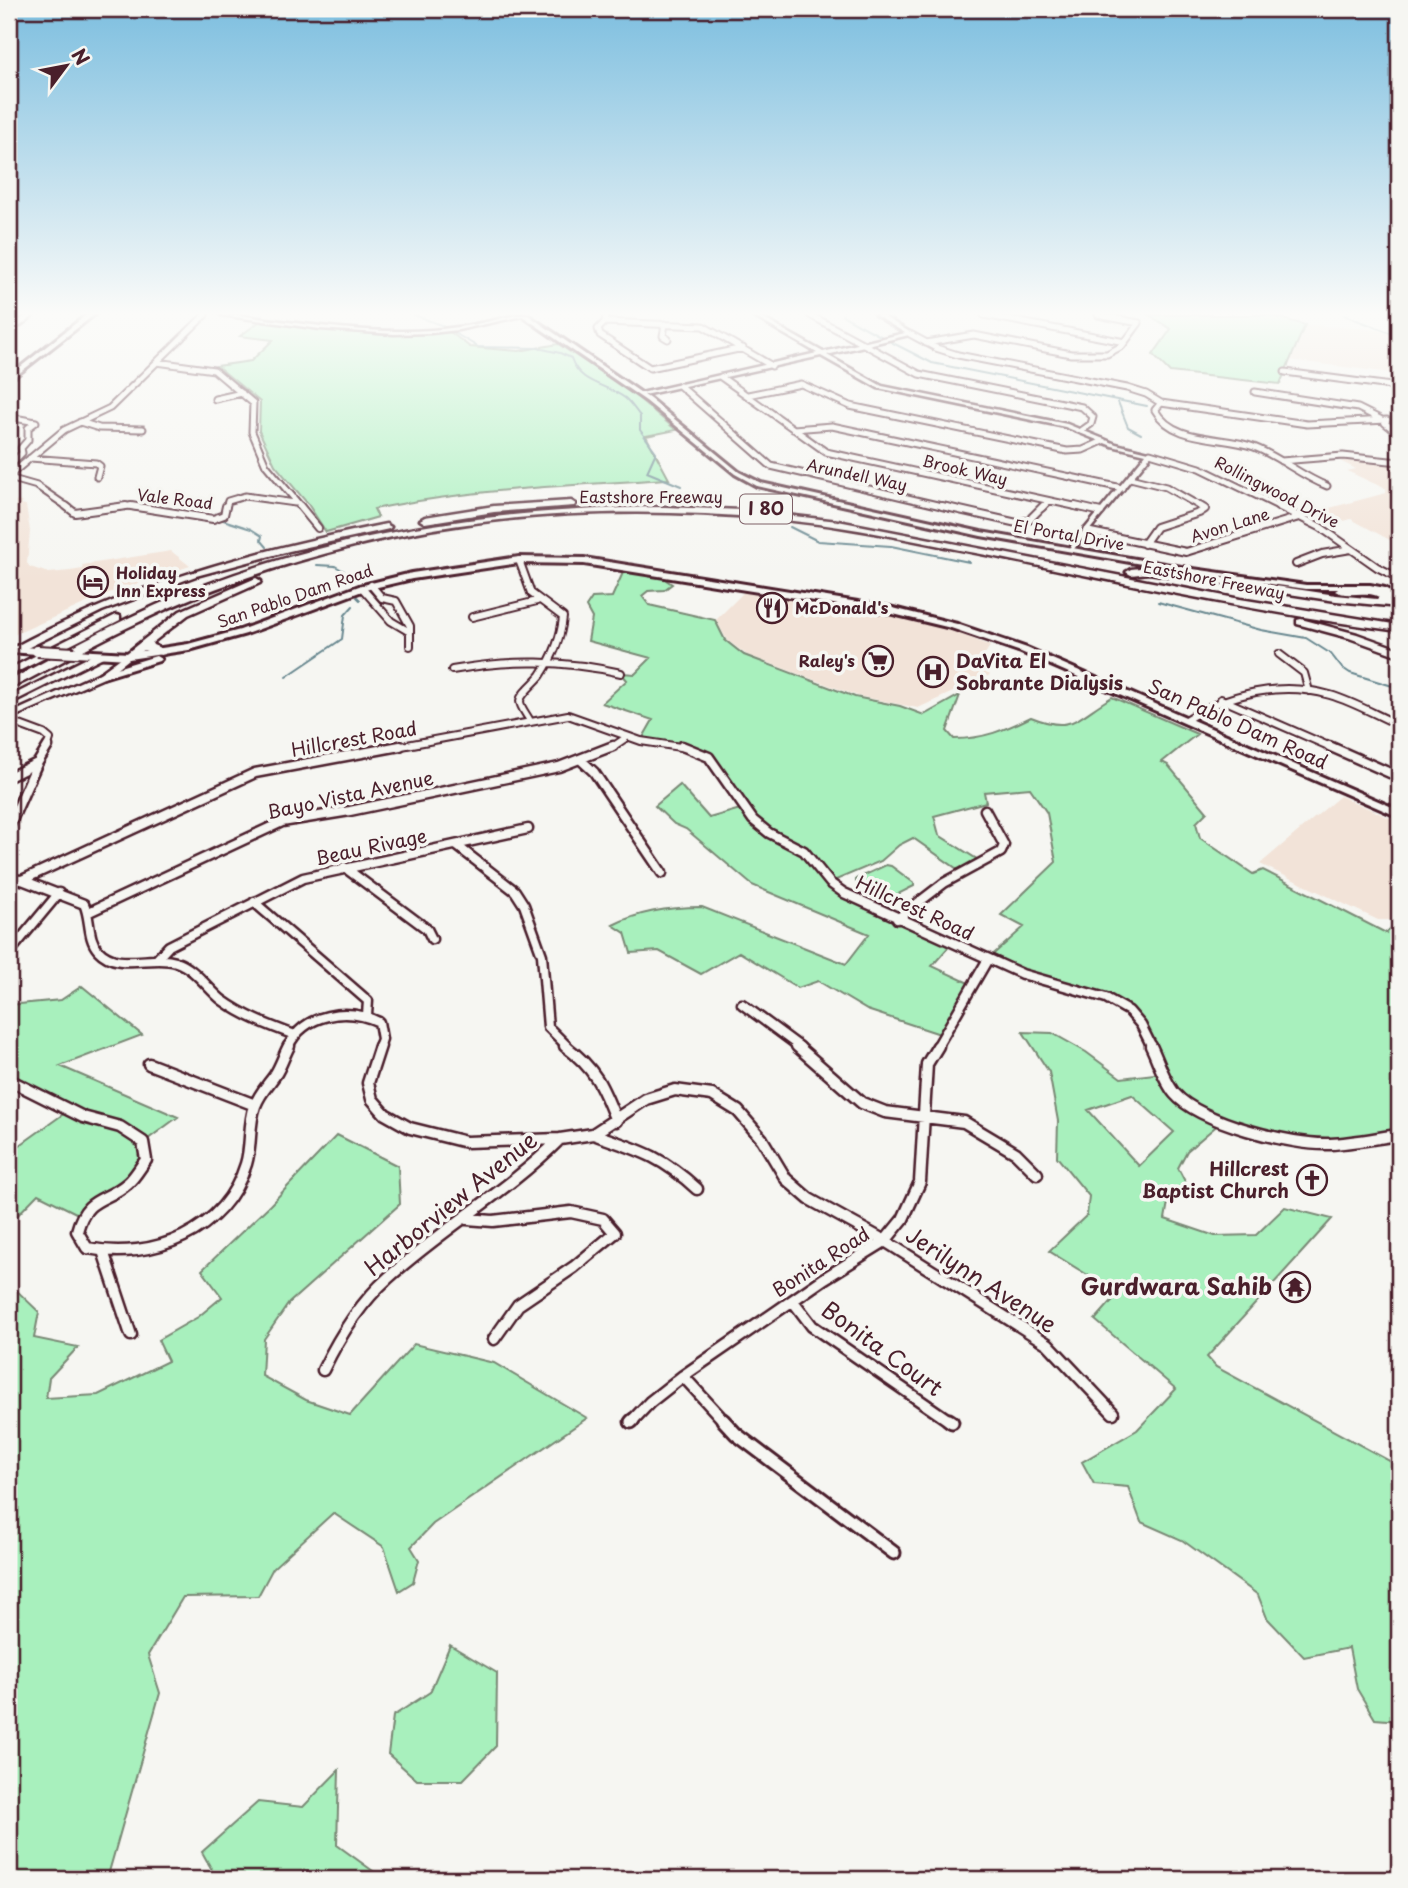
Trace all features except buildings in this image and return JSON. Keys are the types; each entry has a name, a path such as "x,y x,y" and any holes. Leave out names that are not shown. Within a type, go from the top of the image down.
{"highway":[{"name":"Eastshore Freeway","path":"9,673 116,618 199,582 277,556 398,525 494,509 549,504 709,504 827,515 898,526 1292,603 1399,620"},
{"name":"Eastshore Freeway","path":"9,685 129,622 209,588 332,549 457,525 603,511 673,510 748,514 867,529 1287,611 1399,628"},
{"path":"11,651 87,615 189,574 302,543 398,525"},
{"path":"129,656 184,613 252,582 293,567 457,525"},
{"path":"1131,572 1149,570 1379,602 1399,602"},
{"path":"1141,581 1331,629 1399,653"},
{"path":"1325,588 1376,591 1386,597 1379,602"},
{"path":"147,641 148,647 166,652"},
{"path":"9,701 99,654"}],"main road":[{"name":"El Portal Drive","path":"651,403 744,478 776,488 968,531 1193,571 1325,588 1370,587 1382,590 1399,602"},
{"name":"El Portal Drive","path":"663,403 740,470 776,488"},
{"name":"San Pablo Dam Road","path":"11,651 129,656 166,652 243,632 366,587 519,559 560,559 637,566 914,609 974,626 1399,814"},
{"path":"103,675 158,658 166,652"}],"street":[{"path":"9,477 65,430 115,403"},
{"path":"253,403 252,432 266,465 318,528"},
{"name":"Arundell Way","path":"699,403 771,466 788,472 1017,523 1029,520 1049,501"},
{"name":"Brook Way","path":"760,403 826,452 1101,512"},
{"path":"844,403 1067,451 1083,450 1103,441"},
{"name":"Rollingwood Drive","path":"955,403 1081,430 1103,441 1200,468 1330,533 1350,549 1399,578"},
{"path":"1063,403 1082,407 1093,417 1091,424 1081,430"},
{"path":"1161,403 1155,410 1156,415 1173,428 1194,435 1243,443 1270,453 1313,482 1327,486"},
{"path":"1169,403 1307,424 1396,419"},
{"path":"1326,403 1357,408 1382,421 1399,434"},
{"path":"9,417 36,422 28,428 28,440 21,448 22,453 9,467"},
{"path":"80,422 99,428 143,429"},
{"path":"793,429 832,426 1122,488"},
{"path":"1072,548 1150,453"},
{"path":"1281,461 1343,456 1399,462"},
{"path":"30,458 96,463 100,466 97,477"},
{"name":"Vale Road","path":"9,477 30,480 75,513 129,506 213,519 224,516 228,501 236,496 251,495 295,503"},
{"path":"1130,478 1166,487 1205,509 1156,527 1144,544"},
{"name":"Avon Lane","path":"1086,531 1181,552 1195,552 1300,517"},
{"path":"1296,564 1322,554 1350,549"},
{"path":"519,559 528,590 537,601 563,617 563,626 550,660 534,687 521,697 520,704 530,721"},
{"path":"366,587 391,621 408,631"},
{"path":"366,587 382,598 396,601 408,621 410,646"},
{"path":"472,617 537,601"},
{"path":"1279,654 1304,671 1308,678 1309,691"},
{"path":"9,719 103,675 129,656"},
{"path":"452,670 521,658 573,662 621,673"},
{"path":"1186,720 1222,699 1254,692 1309,691 1399,725"},
{"path":"1222,699 1399,777"},
{"name":"Hillcrest Road","path":"22,880 255,774 568,715 627,737 682,746 709,757 760,828 804,851 830,883 844,893 1022,975 1106,998 1129,1011 1142,1025 1174,1093 1197,1112 1221,1122 1304,1143 1330,1144 1399,1135"},
{"path":"9,719 44,734 50,740 49,748 37,763 21,807 9,827"},
{"name":"Bayo Vista Avenue","path":"89,912 282,822 350,811 581,760 609,749 627,737"},
{"path":"581,760 594,772 662,873"},
{"path":"9,777 37,763"},
{"path":"9,813 21,807"},
{"path":"897,919 944,883 1001,852 1004,845 985,810"},
{"name":"Beau Rivage","path":"157,959 169,946 303,878 528,829"},
{"path":"456,845 509,885 524,905 541,955 548,1027 563,1044 582,1058 600,1080 616,1121"},
{"path":"344,867 427,929 432,939"},
{"path":"9,878 22,880 84,904 89,912 93,940 99,951 116,959 157,959 181,964 219,998 242,1013 265,1025 295,1035"},
{"path":"9,953 59,893"},
{"path":"254,902 347,980 368,1001 367,1014"},
{"name":"Bonita Road","path":"631,1422 650,1402 683,1376 825,1278 885,1241 903,1219 920,1182 927,1064 988,959"},
{"path":"743,1004 756,1017 811,1055 862,1103 885,1112 964,1122 1016,1153 1037,1174"},
{"path":"9,1080 83,1117 120,1127 143,1142 146,1160 128,1183 99,1196 80,1214 76,1231 87,1248 104,1254 135,1254 163,1247 190,1233 211,1215 233,1192 246,1164 248,1135 255,1105 283,1062 295,1035 314,1022 349,1012 367,1014 379,1022 382,1039 368,1083 372,1099 385,1114 410,1128 466,1142 560,1139 593,1134 655,1156 673,1167 697,1189"},
{"path":"149,1064 255,1105"},
{"name":"Jerilynn Avenue","path":"593,1134 646,1099 675,1090 712,1095 738,1111 762,1139 786,1179 809,1199 885,1241 1048,1344 1113,1413"},
{"name":"Harborview Avenue","path":"323,1370 336,1342 366,1301 387,1279 531,1168 560,1139"},
{"path":"467,1219 492,1221 570,1212 603,1219 615,1233 574,1267 519,1305 495,1339"},
{"path":"104,1254 131,1335"},
{"name":"Bonita Court","path":"793,1301 812,1326 952,1422"},
{"path":"683,1376 736,1434 894,1553"}],"shaded area":[{"path":"1356,458 1399,465 1399,545 1351,519 1344,521 1322,510 1386,493 1386,489 1347,471 1356,469 1336,459"},
{"path":"9,500 26,505 30,531 27,563 30,567 49,573 70,571 83,569 82,565 171,551 190,566 109,593 9,637"},
{"path":"745,591 849,607 956,632 990,646 979,664 990,675 918,708 858,696 747,655 727,640 716,620"},
{"path":"1340,796 1399,822 1399,916 1395,920 1378,920 1260,864"}],"green space":[{"path":"260,403 644,403 676,430 646,436 669,479 521,489 411,502 374,509 378,517 326,532 308,504 275,465 259,431"},
{"path":"626,566 657,574 672,584 664,590 648,591 642,596 649,605 715,620 725,640 744,655 855,697 900,706 924,715 960,695 947,731 954,739 994,733 1031,717 1045,722 1066,724 1112,697 1197,734 1162,762 1168,765 1207,812 1196,823 1200,838 1253,874 1263,870 1386,933 1399,920 1399,1135 1330,1144 1221,1122 1187,1151 1178,1168 1190,1191 1168,1202 1165,1219 1215,1236 1256,1235 1285,1207 1332,1219 1207,1357 1216,1367 1399,1466 1399,1721 1375,1719 1357,1689 1349,1648 1304,1657 1267,1618 1258,1595 1182,1540 1141,1522 1128,1487 1094,1484 1082,1462 1137,1430 1176,1389 1095,1320 1118,1294 1049,1251 1087,1215 1089,1196 1057,1157 1058,1121 1049,1072 1023,1032 1052,1033 1086,1052 1121,1078 1163,1073 1141,1025 1106,998 988,959 1024,927 1001,915 1056,862 1047,813 1030,788 984,792 986,802 934,816 939,835 983,863 963,873 913,838 899,845 881,861 831,882 952,943 932,966 973,985 943,1035 867,1010 818,981 798,988 739,952 701,974 659,951 631,953 625,933 613,925 645,913 679,908 702,907 846,964 869,934 752,885 655,806 680,785 709,818 744,808 716,764 694,750 641,741 653,720 602,703 627,680 621,673 635,674 651,658 588,641 592,618 586,607 592,598 612,597","holes":["1132,1095 1174,1132 1139,1166 1088,1110"]},
{"path":"886,865 914,883 914,886 884,899 873,895 856,882 856,879"},
{"path":"82,986 142,1035 60,1066 178,1117 144,1142 146,1160 128,1183 80,1215 38,1194 9,1224 9,1153 69,1110 9,1080 9,1005 61,1000"},
{"path":"337,1135 398,1166 400,1204 289,1303 264,1339 262,1376 306,1400 350,1415 414,1344 494,1363 587,1418 433,1524 411,1547 419,1560 413,1582 399,1591 384,1547 333,1513 273,1568 258,1596 183,1597 148,1655 160,1693 107,1879 9,1879 9,1283 39,1312 34,1338 78,1347 49,1378 46,1398 98,1395 168,1361 158,1340 198,1317 222,1297 202,1270 270,1205"},
{"path":"450,1645 497,1673 496,1746 463,1780 417,1780 388,1754 393,1716 430,1692"},
{"path":"339,1770 337,1845 384,1879 217,1879 202,1852 258,1802 303,1807"}],"waterway":[{"path":"630,403 640,416 640,430 656,452 647,472 681,486"},
{"path":"1118,403 1128,427 1141,434"},
{"path":"1133,403 1147,406"},
{"path":"220,519 251,529 262,536 261,540 267,547"},
{"path":"790,527 818,541 891,546 969,562"},
{"path":"317,565 335,566 344,571 346,583"},
{"path":"357,597 360,600"},
{"path":"1158,602 1261,630 1306,638 1331,654 1341,667 1350,673 1399,688"},
{"path":"286,677 342,639 345,615 353,606"}],"place":[{"name":"Holiday Inn Express","path":"93,582"},
{"name":"McDonald's","path":"772,608"},
{"name":"Raley's","path":"878,661"},
{"name":"DaVita El Sobrante Dialysis","path":"933,672"},
{"name":"Hillcrest Baptist Church","path":"1312,1180"},
{"name":"Gurdwara Sahib","path":"1295,1287"}]}
